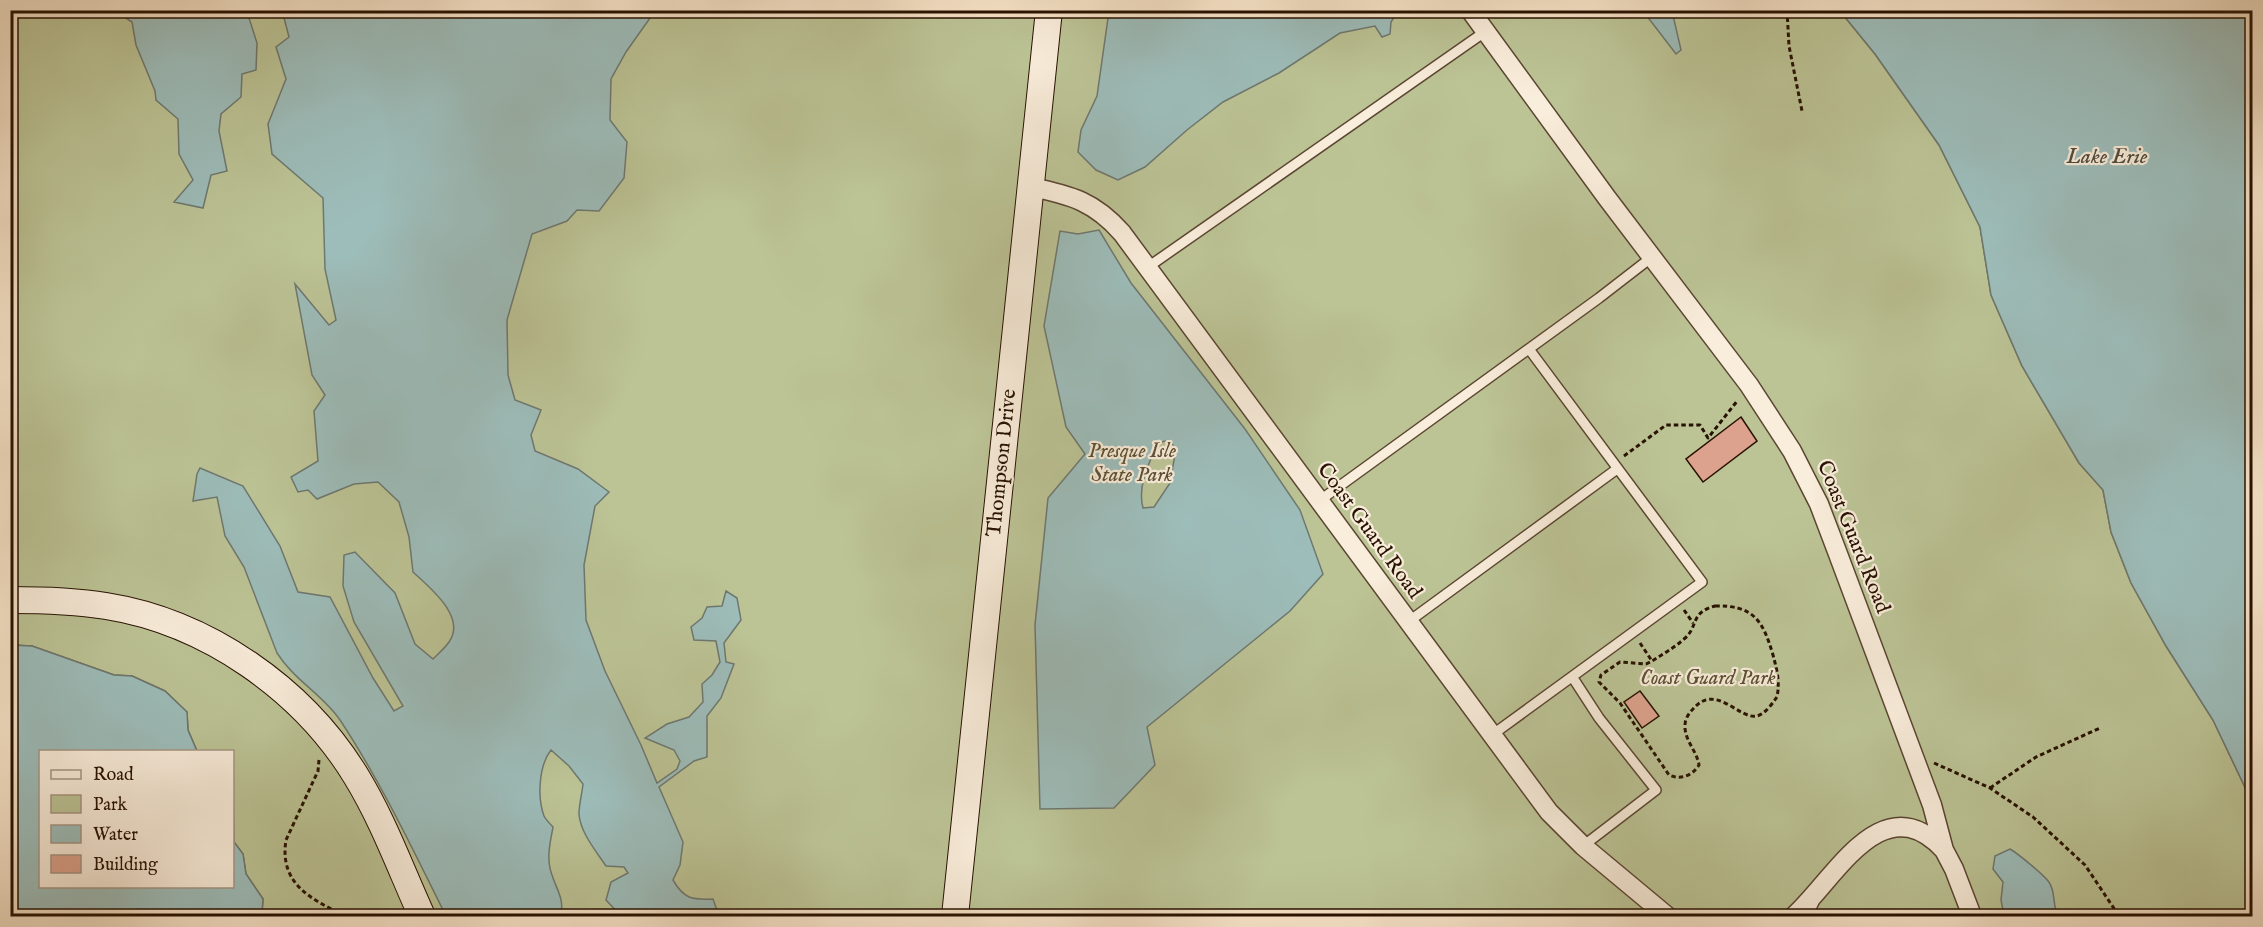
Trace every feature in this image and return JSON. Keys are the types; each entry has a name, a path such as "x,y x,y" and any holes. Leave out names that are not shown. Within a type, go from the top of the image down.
{"street":[{"name":"Thompson Drive","path":"955,916 1049,10"},
{"name":"Coast Guard Road","path":"1470,10 1749,385 1792,451 1819,504 1932,805 1944,850 1954,869 1971,916"},
{"name":"Coast Guard Road","path":"1031,187 1088,204 1107,216 1148,267 1549,812 1583,846 1667,916"},
{"path":"10,600 97,605 146,616 189,631 225,649 269,679 288,695 323,732 356,776 422,916"},
{"name":"Coast Guard Road","path":"1794,916 1866,839 1881,830 1896,826 1923,831 1944,850"}],"lane":[{"path":"1148,267 1486,31"},
{"path":"1319,501 1652,257"},
{"path":"1492,735 1702,582 1529,349"},
{"path":"1408,622 1615,467"},
{"path":"1572,678 1599,718 1656,790 1583,846"},
{"path":"1808,916 1818,891"}],"path":[{"path":"1787,10 1789,46 1802,111"},
{"path":"1615,467 1666,425 1700,425 1708,438 1749,385"},
{"path":"1681,605 1693,623"},
{"path":"1728,606 1744,610 1758,619 1764,627 1779,678 1778,698 1763,713 1756,716 1749,716 1726,702 1708,700 1697,704 1688,714 1685,725 1687,738 1695,752 1698,765 1688,776 1675,778 1669,775 1620,703 1599,682 1601,675 1620,662 1646,664 1652,661 1685,638 1693,623 1705,609 1728,606"},
{"path":"1635,637 1652,661"},
{"path":"1990,788 2036,757 2100,728"},
{"path":"319,752 318,771 292,822 286,840 285,859 287,870 296,885 315,902 345,916"},
{"path":"1911,752 1990,788 2033,818 2085,865 2119,916"}],"green space":[{"name":"Presque Isle State Park","path":"10,11 1840,11 1875,54 1939,145 1980,227 1991,295 2022,366 2079,463 2103,490 2111,532 2131,583 2166,646 2213,720 2252,802 2252,916 266,916 262,913 263,899 246,874 243,854 234,842 234,750 197,750 188,730 187,712 165,691 132,676 114,675 32,646 11,645"}],"water":[{"path":"285,10 655,11 626,52 611,79 610,120 627,142 624,178 599,211 577,210 567,221 532,234 507,320 508,375 515,400 541,410 531,435 535,451 578,469 609,492 595,506 584,565 586,620 605,671 657,783 677,769 680,761 674,750 645,738 667,724 689,717 703,702 702,684 712,675 720,662 716,641 694,640 691,627 702,618 707,607 722,606 726,591 737,598 741,620 724,643 726,662 734,664 721,698 707,716 707,757 694,761 659,787 683,842 680,865 673,880 689,897 713,899 719,916 621,916 606,900 611,882 628,873 624,867 606,866 589,841 582,828 579,814 583,784 569,766 551,750 542,772 540,800 544,816 553,827 549,863 561,899 561,916 446,916 383,792 340,720 277,653 244,567 225,536 217,497 193,501 200,468 243,486 280,546 298,592 330,597 373,678 394,711 403,706 354,622 343,586 344,555 355,552 395,593 415,644 433,659 449,642 453,632 450,613 436,594 413,572 409,537 399,502 378,482 354,484 317,499 308,490 298,492 291,477 318,461 314,411 325,395 312,375 295,284 329,325 336,320 325,269 323,198 272,154 268,124 286,79 276,47 289,37 283,14"},
{"path":"1109,10 1398,11 1391,22 1390,34 1382,37 1375,26 1340,33 1279,73 1223,102 1145,167 1118,180 1096,170 1078,152 1081,130 1097,96"},
{"path":"115,11 249,11 248,15 257,43 256,70 242,74 241,97 221,114 219,131 227,171 211,175 203,208 174,202 193,180 179,154 178,119 156,100 155,91 136,45 132,22"},
{"path":"1643,11 1672,11 1681,50 1676,54"},
{"name":"Lake Erie","path":"1840,11 2252,11 2252,802 2213,720 2166,646 2131,583 2111,532 2103,490 2079,463 2022,366 1991,295 1980,227 1939,145 1875,54"},
{"path":"1099,230 1131,283 1245,429 1300,510 1323,574 1290,611 1147,727 1155,765 1114,808 1040,809 1035,625 1048,498 1085,454 1066,427 1044,326 1060,231 1078,234","holes":["1169,440 1176,449 1170,483 1154,507 1143,508 1143,483 1158,443"]},
{"path":"11,645 32,646 114,675 132,676 165,691 187,712 188,730 197,750 39,750 39,888 234,888 234,842 243,854 246,874 263,899 262,913 266,916 11,916"},
{"path":"2010,849 2032,865 2048,881 2059,916 2004,916 2001,900 2003,882 1993,869 1995,856"}],"building":[{"path":"1741,417 1757,441 1703,482 1686,459"},
{"path":"1640,691 1659,716 1642,728 1624,702"}],"park label":[{"name":"Coast Guard Park","path":"1708,678"}]}
